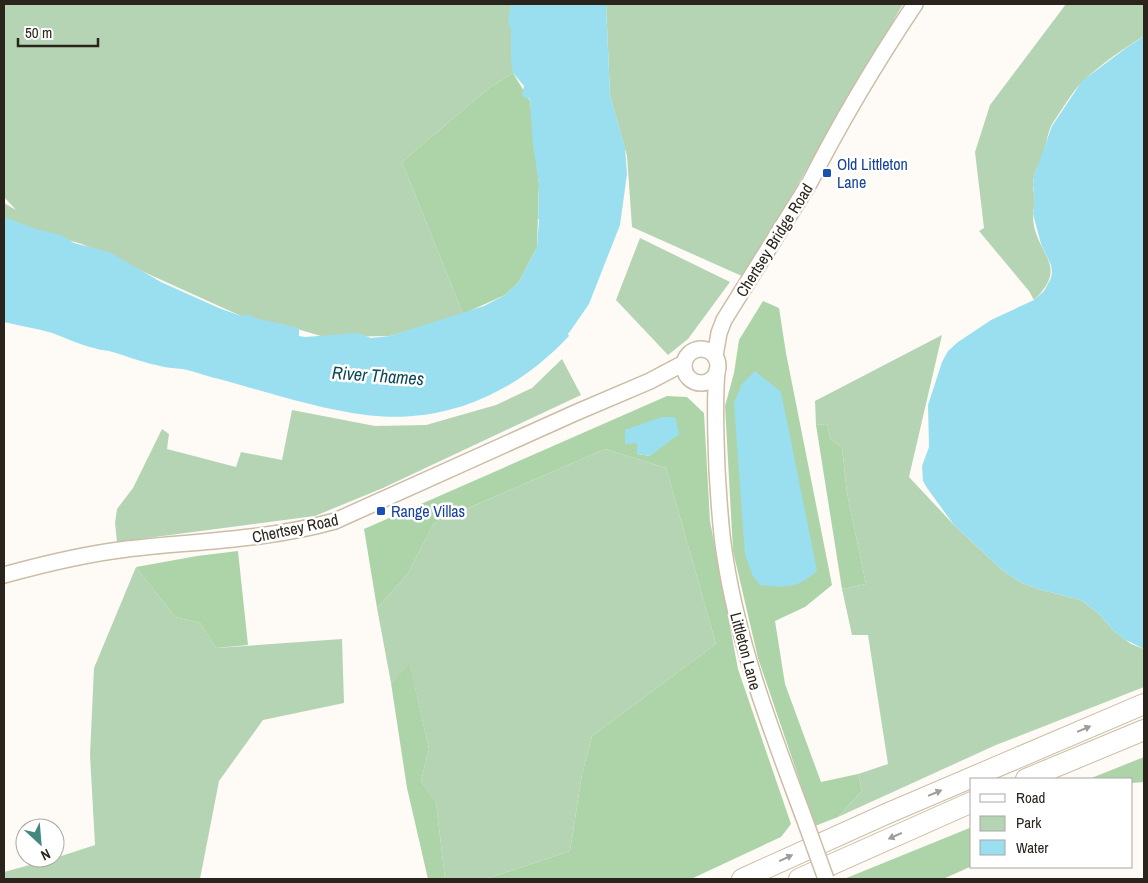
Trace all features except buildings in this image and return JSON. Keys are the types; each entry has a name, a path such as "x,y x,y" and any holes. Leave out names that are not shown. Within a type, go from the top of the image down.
{"highway":[{"path":"742,879 904,806 1144,704"},
{"path":"1028,778 1144,730"},
{"path":"799,879 970,803"}],"main road":[{"name":"Chertsey Bridge Road","path":"714,412 719,333 724,320 810,182 881,57 915,4"},
{"name":"Chertsey Bridge Road","path":"694,350 724,320"},
{"path":"690,374 709,380 716,364 708,350 694,350 689,353 690,374 707,392 714,412"},
{"name":"Chertsey Road","path":"4,575 69,558 112,551 244,538 308,528 336,521 650,381 690,374"},
{"name":"Littleton Lane","path":"714,412 724,556 734,605 762,708 826,879"}],"green space":[{"path":"4,4 514,4 513,73 489,88 402,162 463,314 390,336 324,337 284,325 241,316 82,244 4,222 4,203 16,210 4,197"},
{"path":"606,4 903,4 744,277 632,227 627,156 610,95"},
{"path":"1066,4 1144,4 1144,36 1112,57 1083,81 1050,128 1033,182 1035,201 1033,215 1038,240 1048,259 1050,277 1045,288 1034,300 1029,291 979,231 984,228 975,152 990,105"},
{"path":"513,73 530,101 539,184 537,247 519,282 505,295 463,314 402,162 489,88"},
{"path":"640,238 730,282 688,339 668,355 616,300"},
{"path":"763,301 779,308 786,353 832,585 805,607 775,621 785,684 821,782 858,774 862,791 838,817 815,826 758,658 733,551 725,406 734,373 739,340"},
{"path":"942,335 909,477 954,525 1002,570 1022,583 1081,600 1131,644 1144,649 1144,687 996,745 838,817 862,791 858,774 888,764 868,635 852,635 842,589 866,584 847,493 842,447 831,440 827,424 816,425 815,401"},
{"path":"562,359 581,395 383,488 315,516 117,542 115,523 117,509 133,488 162,429 169,434 167,449 236,467 241,452 282,460 292,410 375,426 426,425 496,405 532,388"},
{"path":"667,396 687,397 704,413 710,521 738,669 791,824 781,837 691,879 486,879 570,851 582,774 592,736 716,644 666,468 605,449 434,523 407,575 377,608 364,529","holes":["633,428 650,456 637,454 637,443 625,430"]},
{"path":"827,424 831,440 842,447 847,493 866,584 842,589 816,425"},
{"path":"605,449 666,468 716,644 592,736 582,774 570,851 486,879 445,879 436,802 421,781 429,749 410,665 391,683 377,608 407,575 434,523"},
{"path":"238,551 248,645 216,648 200,623 175,617 136,567 197,556"},
{"path":"136,567 175,617 200,623 216,648 342,639 344,703 263,720 219,781 200,879 4,879 4,872 19,868 65,868 65,855 95,845 90,755 94,668"},
{"path":"410,664 429,749 421,781 436,802 445,879 428,879 407,788 391,683"},
{"path":"1144,757 1144,782 1133,783 1133,778 1092,778"},
{"path":"970,828 970,867 943,879 844,879"}],"water":[{"name":"River Thames","path":"511,4 606,4 610,95 625,148 627,174 620,225 589,304 568,334 569,336 526,374 502,389 477,401 451,409 424,415 395,417 366,415 312,405 188,370 150,364 84,345 46,331 4,322 4,217 36,229 61,235 74,243 109,252 161,282 219,308 241,316 249,315 258,319 299,328 299,336 305,337 358,333 371,338 390,336 484,306 505,295 519,282 537,247 539,219 539,184 533,145 530,101 529,98 524,98 522,94 524,86 513,73 511,60 511,29 508,22"},
{"path":"1144,36 1144,649 1124,639 1098,613 1081,600 1022,583 1002,570 954,525 923,481 922,466 929,447 928,405 942,362 948,351 991,320 1034,300 1044,291 1051,278 1051,265 1041,244 1033,214 1035,201 1033,185 1034,176 1052,126 1082,81"},
{"path":"755,371 781,392 817,571 790,586 760,585 753,576 745,554 734,403 742,384"},
{"path":"662,417 675,417 679,434 650,456 637,454 637,443 625,444 625,430"}],"place":[{"name":"Old Littleton Lane","path":"827,173"},
{"name":"Range Villas","path":"381,511"}]}
